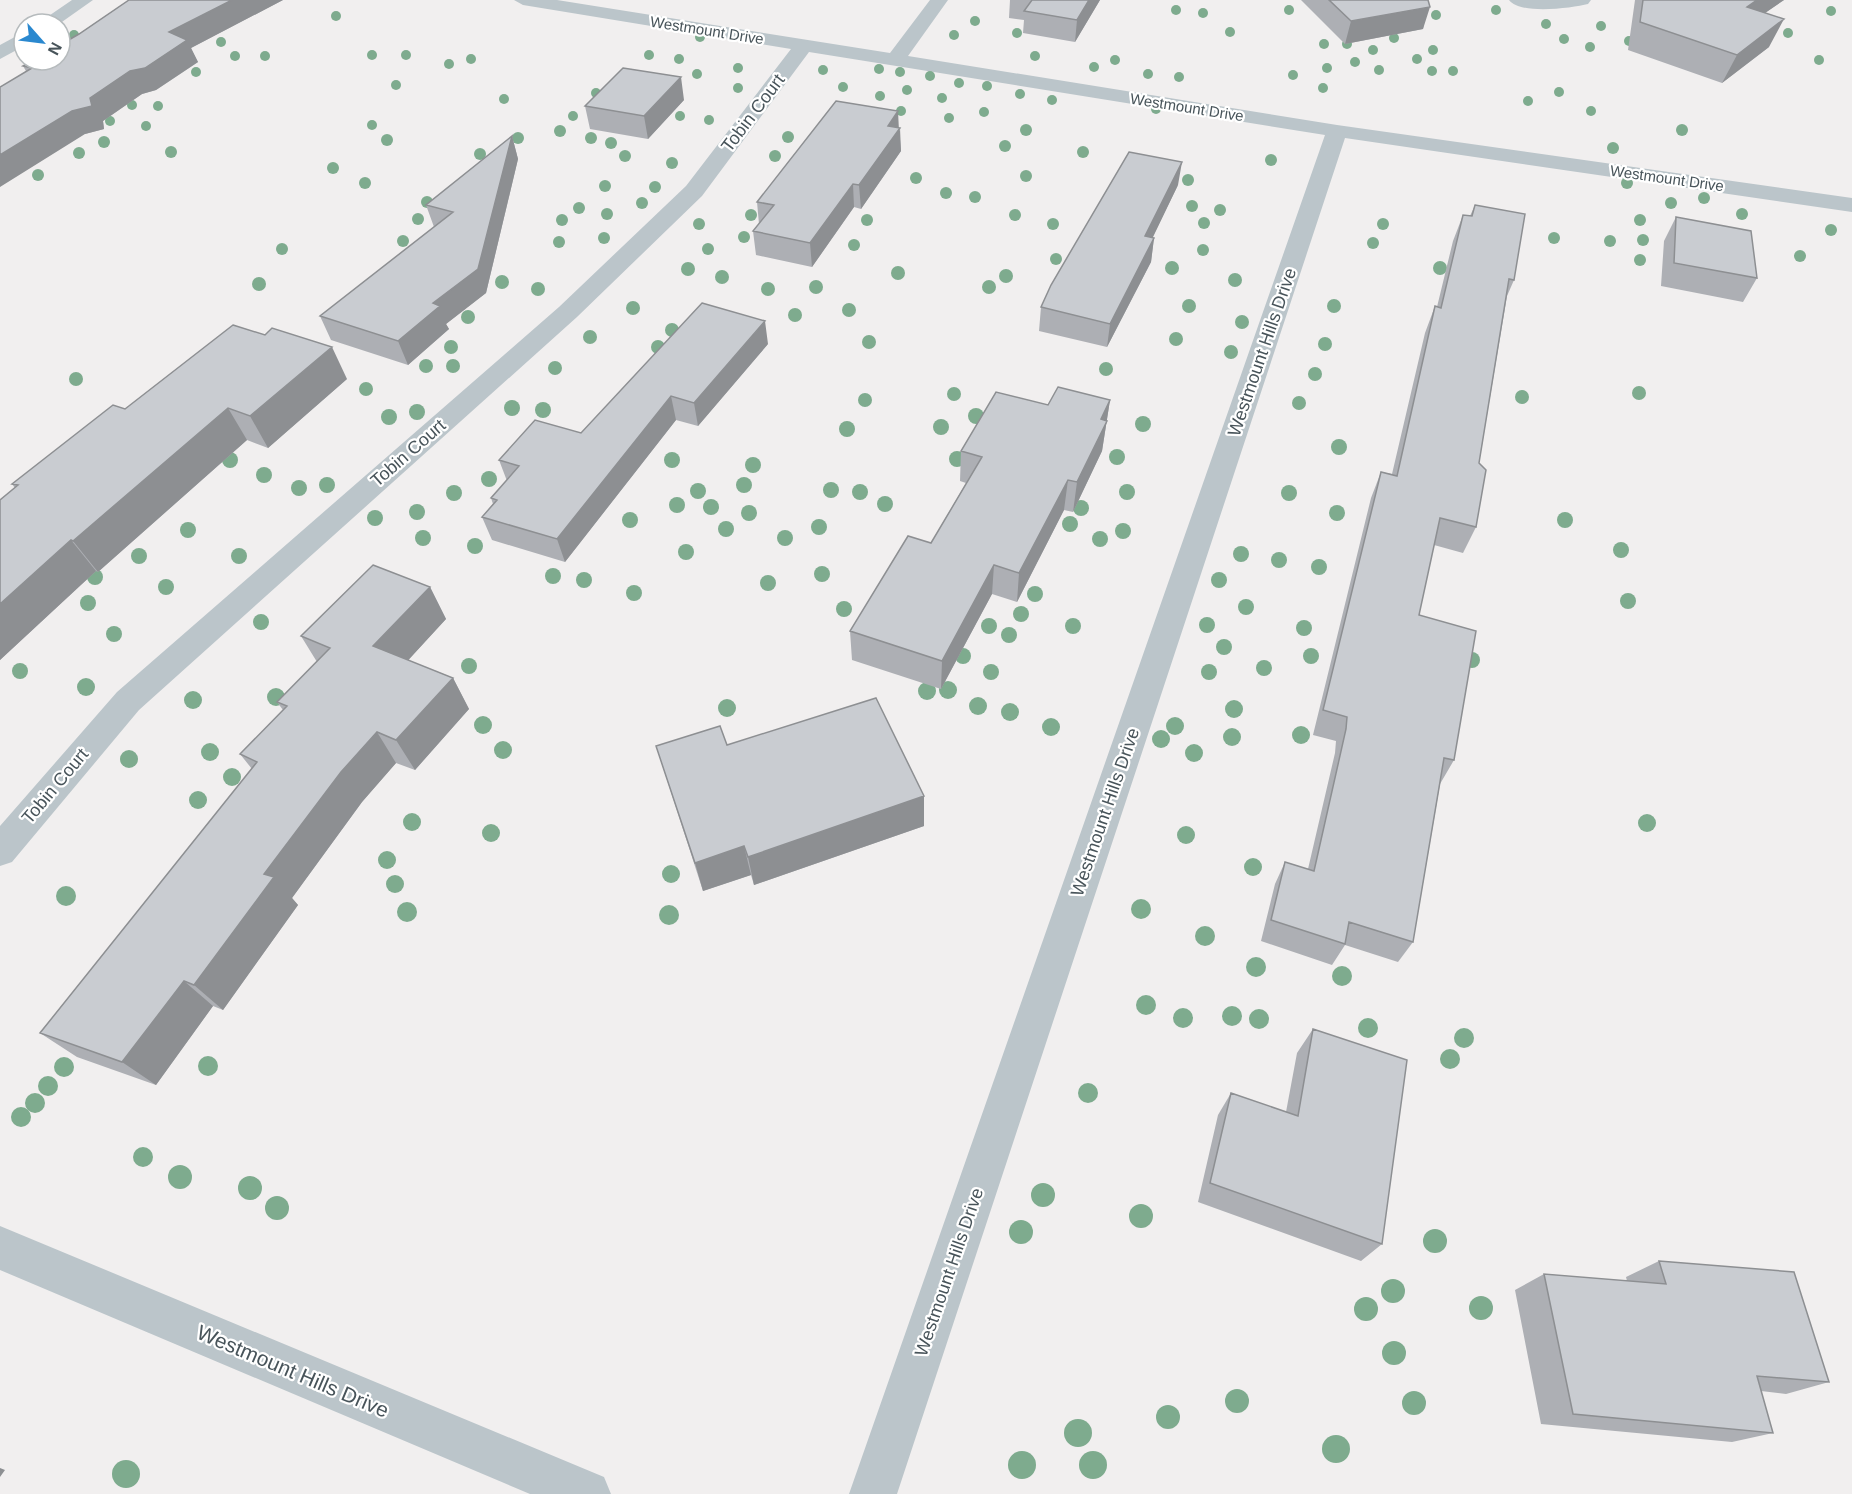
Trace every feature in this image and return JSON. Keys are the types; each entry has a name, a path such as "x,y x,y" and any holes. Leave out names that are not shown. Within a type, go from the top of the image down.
{"street":[{"path":"65,12 84,0"},
{"name":"Westmount Drive","path":"523,0 1337,131 1852,205"},
{"path":"896,60 939,0"},
{"path":"1518,0 1562,5 1582,0"},
{"name":"Tobin Court","path":"0,851 128,701 568,312 694,191 804,45"},
{"name":"Westmount Hills Drive","path":"873,1494 1337,131"},
{"name":"Westmount Hills Drive","path":"0,1248 587,1494"}],"building":[{"path":"129,0 232,0 169,32 187,40 145,68 130,71 90,98 92,106 72,111 0,155 0,87 25,72 72,72 72,38"},
{"path":"1032,0 1089,0 1077,20 1024,11"},
{"path":"1329,0 1428,0 1430,7 1351,21"},
{"path":"1643,0 1757,0 1747,7 1784,19 1737,55 1640,22"},
{"path":"623,68 681,77 644,116 585,106"},
{"path":"836,101 898,111 888,126 900,128 859,185 853,184 810,243 753,231 774,205 757,202"},
{"path":"512,136 478,269 433,303 440,306 398,341 320,316 453,212 426,205"},
{"path":"1129,152 1182,162 1145,236 1154,238 1110,324 1041,307 1051,285"},
{"path":"1475,205 1525,214 1514,280 1509,279 1479,463 1486,470 1476,527 1440,518 1419,615 1476,631 1454,760 1444,758 1413,942 1349,922 1345,944 1271,920 1285,862 1314,871 1347,717 1323,710 1381,472 1397,476 1435,306 1441,308 1463,215 1472,216"},
{"path":"1676,217 1751,231 1757,278 1674,263"},
{"path":"702,303 765,321 694,403 671,396 557,539 482,517 497,500 491,498 519,466 499,460 535,420 581,433"},
{"path":"233,325 265,335 272,328 332,347 250,416 228,408 73,541 71,540 0,604 0,500 18,485 12,484 113,405 125,409"},
{"path":"1058,387 1110,400 1101,419 1107,421 1077,482 1068,480 1019,573 994,565 942,661 850,631 908,536 931,543 982,457 961,451 996,392 1048,405"},
{"path":"373,565 430,587 373,646 453,678 396,740 377,732 341,772 264,874 274,877 194,985 184,981 122,1062 40,1033 257,762 240,754 287,706 277,702 330,648 301,636"},
{"path":"876,698 924,796 748,857 744,846 695,863 656,746 720,726 727,745"},
{"path":"1313,1029 1407,1060 1382,1244 1210,1183 1231,1093 1298,1116"},
{"path":"1659,1261 1794,1272 1829,1382 1757,1376 1773,1433 1573,1414 1544,1274 1666,1284"}]}
